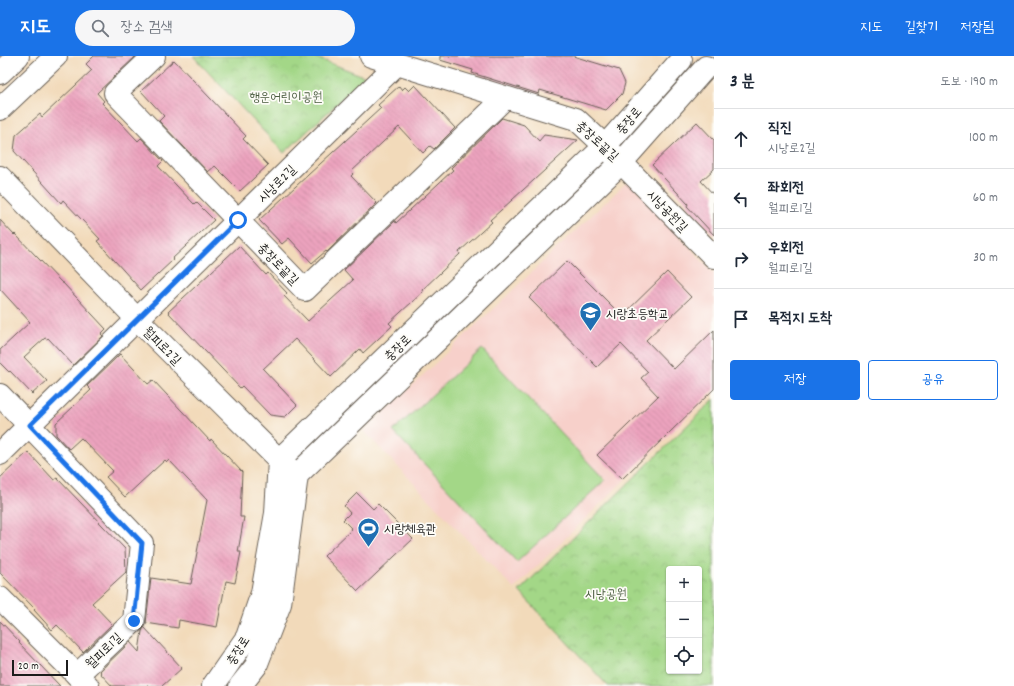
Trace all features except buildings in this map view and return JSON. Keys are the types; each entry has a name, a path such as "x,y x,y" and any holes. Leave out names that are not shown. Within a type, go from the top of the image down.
{"street":[{"path":"0,73 18,56"},
{"path":"0,109 56,56"},
{"name":"충장로끝길","path":"154,56 115,93 305,290 505,98"},
{"name":"충장로끝길","path":"371,56 576,119 622,162"},
{"path":"674,58 710,68"},
{"name":"충장로","path":"212,686 247,637 262,593 276,513 279,460 605,146 674,58"},
{"name":"시낭로2길","path":"0,454 397,64"},
{"name":"충장로","path":"240,686 256,666 280,604 297,475 622,162 710,68"},
{"name":"시낭공원길","path":"622,162 714,257"},
{"name":"월피로2길","path":"0,177 137,319 279,460 297,475"},
{"name":"월피로1길","path":"0,395 142,543 134,621 82,680"},
{"path":"0,598 82,680"}],"shaded area":[{"name":"시랑초등학교","path":"629,180 714,274 714,392 514,589 364,431"}],"green space":[{"name":"행운어린이공원","path":"193,56 312,56 366,77 284,153"},
{"path":"482,349 605,480 517,562 393,431"},
{"name":"시낭공원","path":"714,399 714,686 608,686 519,591"}],"place":[{"name":"시랑초등학교","path":"591,332"},
{"name":"시랑체육관","path":"368,548"}],"route":[{"path":"134,621 142,543 30,425 238,220"}]}
